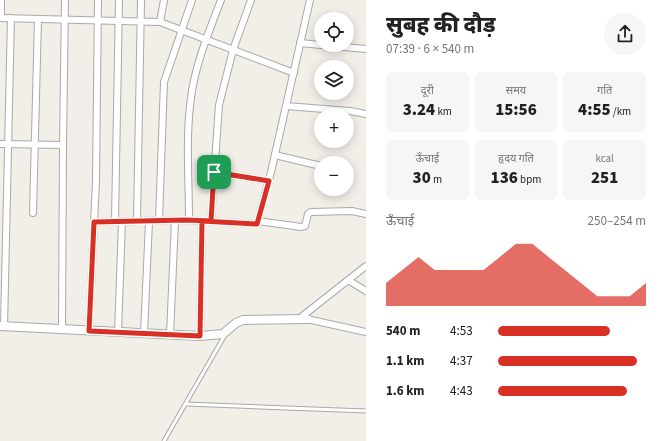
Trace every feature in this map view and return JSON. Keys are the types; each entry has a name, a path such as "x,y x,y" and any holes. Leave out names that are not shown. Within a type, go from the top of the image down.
{"street":[{"path":"1,0 1,18 160,22 294,73"},
{"path":"62,330 65,0"},
{"path":"89,331 94,222 98,0"},
{"path":"118,332 119,0"},
{"path":"137,221 141,0"},
{"path":"160,22 164,0"},
{"path":"159,220 164,82 192,0"},
{"path":"189,220 188,117 192,90 206,39 221,0"},
{"path":"211,221 219,105 233,50 251,0"},
{"path":"258,221 269,181 310,0"},
{"path":"11,18 2,326 200,336 219,335 243,320 303,318 366,332"},
{"path":"34,213 34,144 38,19"},
{"path":"300,43 314,44"},
{"path":"354,48 366,49"},
{"path":"286,106 350,111 366,114"},
{"path":"0,144 63,145"},
{"path":"275,155 314,164"},
{"path":"214,172 269,181"},
{"path":"94,222 189,220 256,224 258,221 301,227 305,226 308,214 311,212 354,211 366,214"},
{"path":"170,335 176,220"},
{"path":"144,334 149,221"},
{"path":"200,336 202,221"},
{"path":"303,318 366,266"},
{"path":"348,280 366,291"}],"lane":[{"path":"164,441 226,332"},
{"path":"186,404 366,411"}],"route":[{"path":"214,172 269,181 257,224 202,221 200,336 89,331 94,222 186,220 211,221 214,172"}]}
